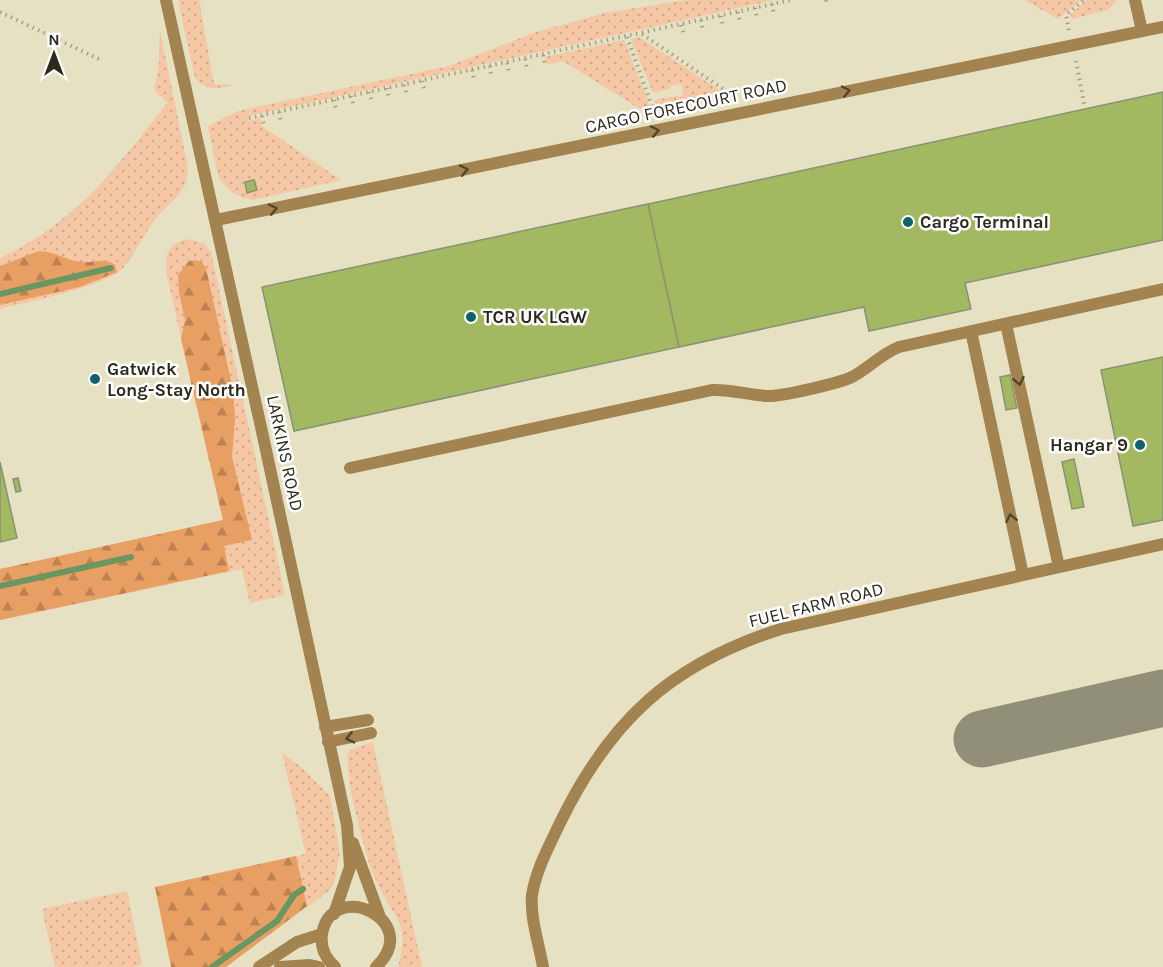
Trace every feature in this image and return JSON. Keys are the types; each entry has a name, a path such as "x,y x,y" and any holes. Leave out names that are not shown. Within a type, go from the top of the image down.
{"lane":[{"name":"LARKINS ROAD","path":"166,0 347,825 350,867 334,914 324,926 322,934"},
{"path":"1135,0 1142,31"},
{"name":"CARGO FORECOURT ROAD","path":"216,220 1163,27"},
{"path":"350,468 712,390 764,396 777,395 852,377 883,355 899,347 1163,289"},
{"path":"1006,324 1059,567"},
{"path":"970,331 1023,575"},
{"name":"FUEL FARM ROAD","path":"543,967 532,901 541,864 566,810 602,751 635,711 662,687 727,650 781,629 1163,544"},
{"path":"325,727 368,720"},
{"path":"328,742 371,733"},
{"path":"347,825 389,936 389,947 378,966"},
{"path":"334,914 353,906 373,911 381,918"},
{"path":"259,967 297,942 322,934 324,953 335,967"},
{"path":"280,967 310,965 319,967"}],"path":[{"path":"249,118 791,0"},
{"path":"772,4 774,15"},
{"path":"755,8 757,19"},
{"path":"0,12 101,60"},
{"path":"738,12 740,23"},
{"path":"721,16 723,26"},
{"path":"701,20 703,31"},
{"path":"681,25 684,35"},
{"path":"642,33 736,98 744,112"},
{"path":"627,37 659,130"},
{"path":"543,55 545,65"},
{"path":"525,59 527,69"},
{"path":"507,63 509,73"},
{"path":"490,66 491,76"},
{"path":"472,70 474,80"},
{"path":"422,81 425,91"},
{"path":"404,85 407,95"},
{"path":"387,88 389,99"},
{"path":"369,92 372,102"},
{"path":"351,96 354,106"},
{"path":"334,100 336,110"},
{"path":"279,112 281,122"},
{"path":"262,116 264,126"}],"shaded area":[{"path":"178,0 199,0 214,84 234,85 213,88 203,85 195,78"},
{"path":"686,0 774,0 248,116 249,121 260,118 262,126 341,180 253,200 233,193 219,179 208,126 238,111 449,66 536,32 605,13"},
{"path":"1025,0 1081,0 1058,19"},
{"path":"1087,0 1117,0 1108,10 1072,19 1071,14"},
{"path":"160,30 188,168 182,190 153,222 127,263 113,276 83,288 0,309 0,258 28,243 74,210 112,171 168,102 154,91 159,64"},
{"path":"639,37 730,97 661,110 660,106 656,107 654,100 683,95 681,84 653,93 631,39"},
{"path":"624,40 650,107 640,109 563,61 547,64 545,57"},
{"path":"187,239 204,243 211,252 285,595 250,603 242,569 0,620 0,569 223,520 167,276 168,252 175,244"},
{"path":"373,742 422,967 398,967 402,946 400,924 374,876 351,793 349,750"},
{"path":"282,753 301,767 330,796 340,853 335,880 330,890 226,967 172,967 155,887 306,854"},
{"path":"127,891 142,965 134,967 55,967 42,909"}],"green space":[{"path":"39,251 77,261 108,261 115,265 117,272 80,287 0,305 0,266"},
{"path":"194,260 202,262 206,268 233,390 235,418 232,457 252,540 224,546 229,571 0,620 0,569 223,520 181,339 185,320 178,275 188,262"},
{"path":"296,856 307,906 226,967 171,967 155,887"}],"building":[{"name":"Cargo Terminal","path":"1163,92 1163,240 965,283 971,309 869,331 864,307 679,347 648,204"},
{"path":"254,180 257,190 247,193 245,182"},
{"name":"TCR UK LGW","path":"648,204 679,347 294,431 262,287"},
{"name":"Hangar 9","path":"1163,357 1163,520 1133,526 1101,370"},
{"path":"1010,375 1017,408 1006,410 1000,377"},
{"path":"1074,459 1084,507 1072,509 1062,462"},
{"path":"0,462 17,538 0,542"},
{"path":"18,478 21,491 16,492 13,479"}],"waterway":[{"path":"0,294 111,268"},
{"path":"0,586 131,557"},
{"path":"212,967 277,921 294,895 303,889"}],"taxiway":[{"path":"982,739 1163,698"}],"place":[{"name":"Cargo Terminal","path":"908,222"},
{"name":"TCR UK LGW","path":"471,317"},
{"name":"Gatwick Long-Stay North","path":"95,379"},
{"name":"Hangar 9","path":"1140,445"}]}
